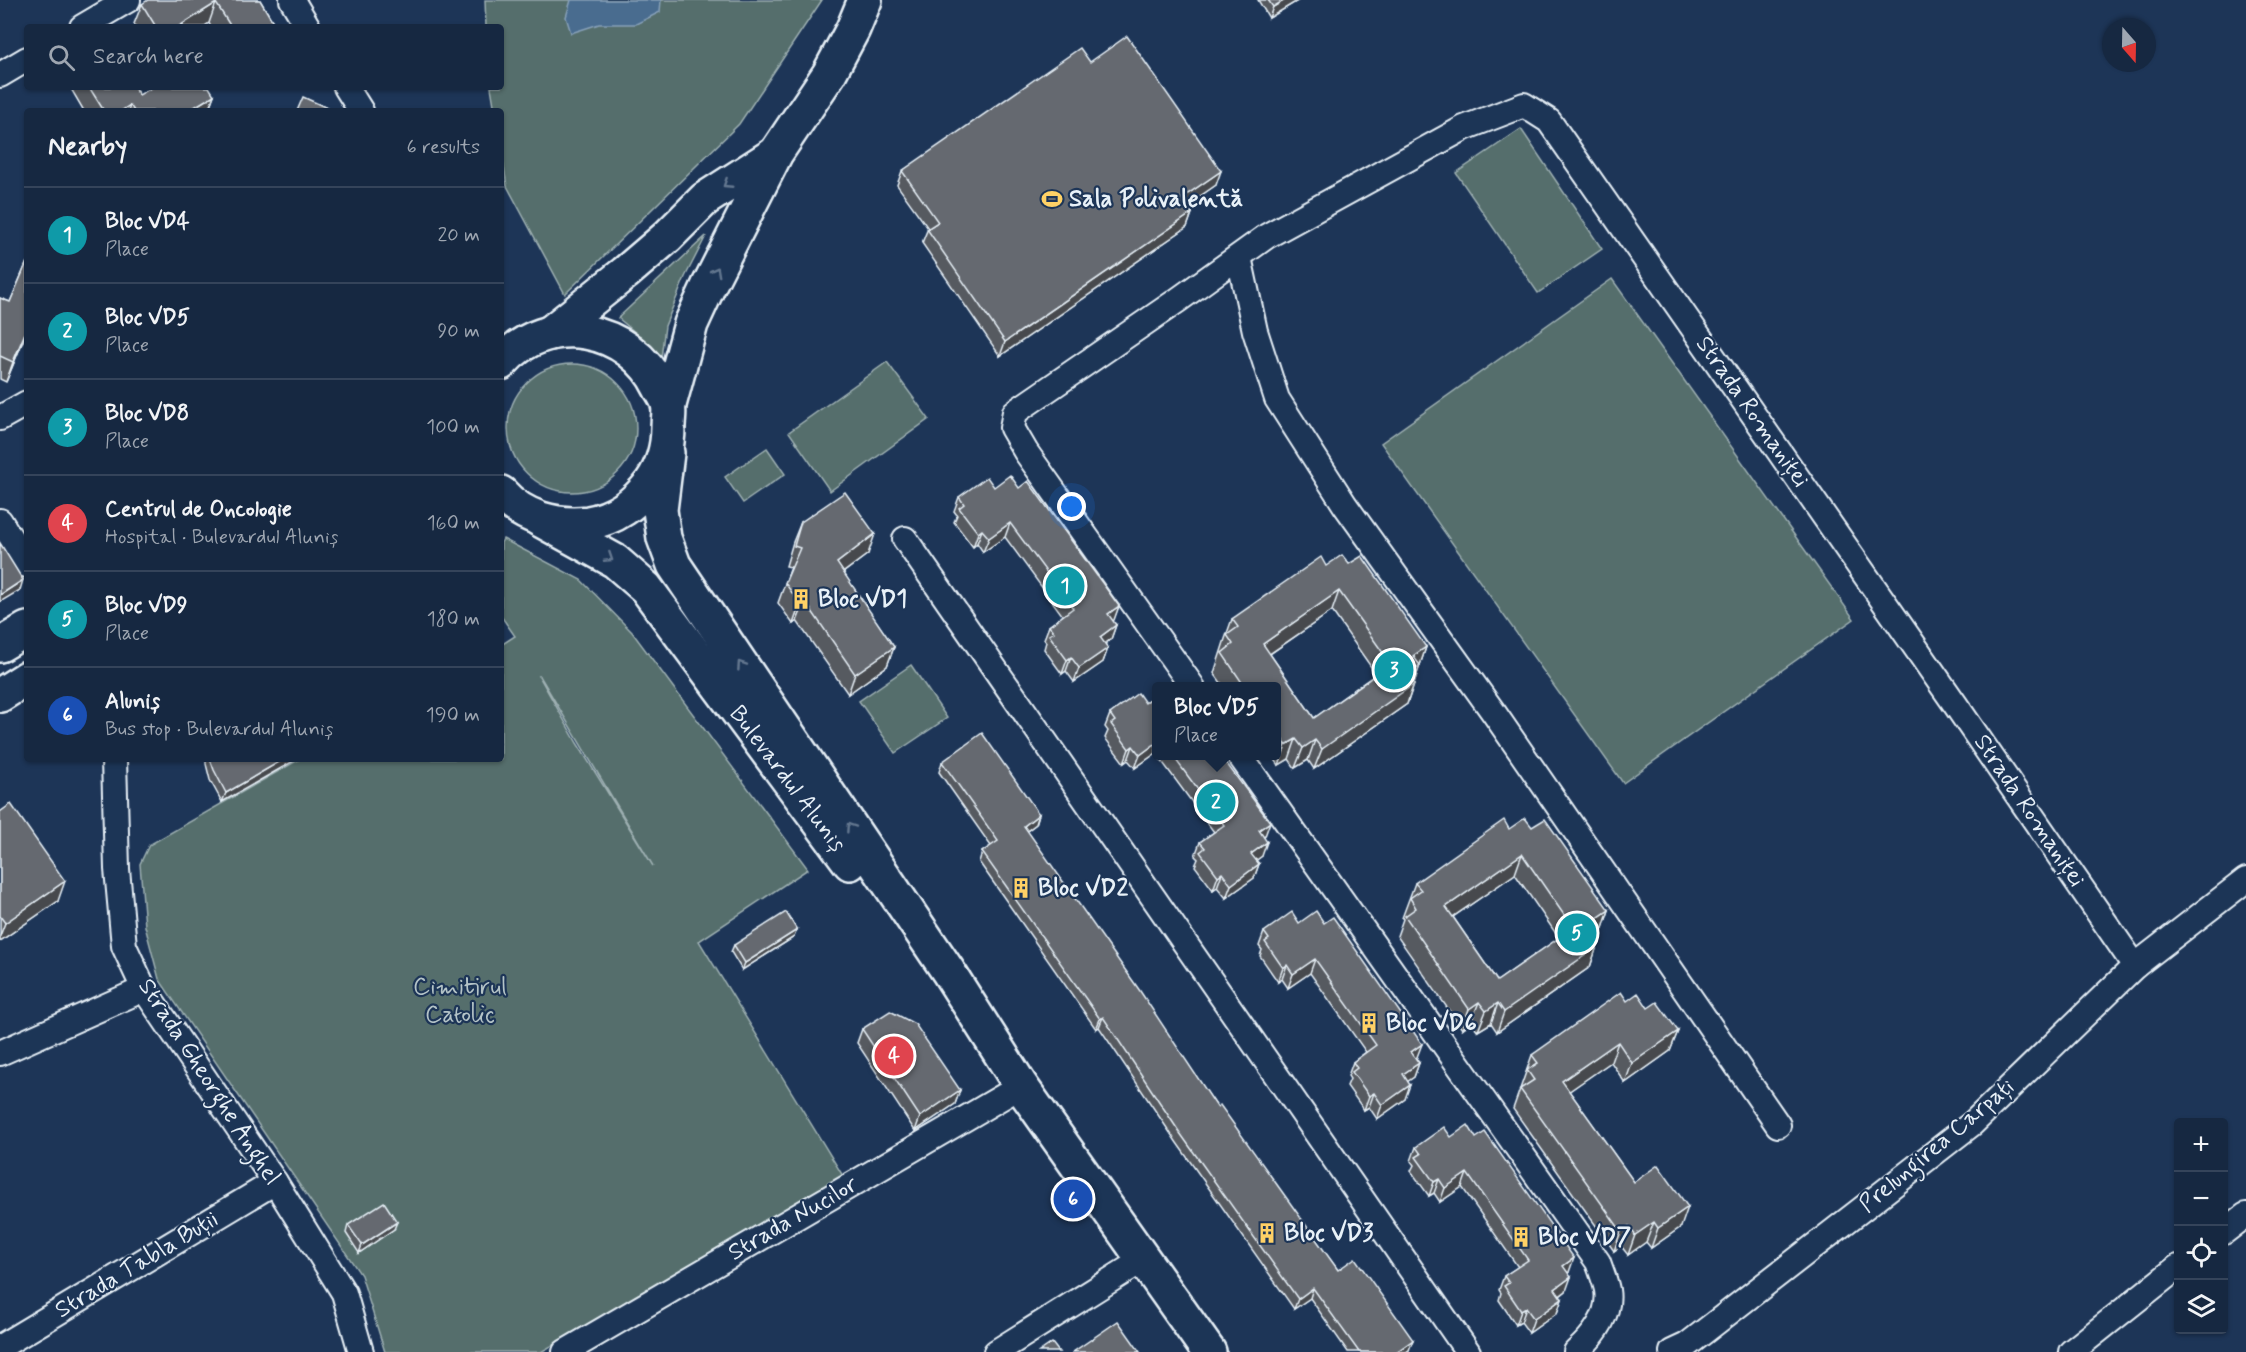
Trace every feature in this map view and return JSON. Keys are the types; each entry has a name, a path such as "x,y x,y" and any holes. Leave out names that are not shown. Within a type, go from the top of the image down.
{"main road":[{"path":"511,501 538,518 557,523 576,524 614,515 630,505 650,484 664,458 668,440 669,405 691,324 776,153 829,74 853,29 865,0"},
{"path":"550,333 667,237 705,199 776,153"},
{"path":"505,349 550,333 591,332 610,338 628,348 643,362 655,377 669,405"},
{"name":"Bulevardul Aluniș","path":"668,440 660,510 664,538 674,565 948,971 1021,1086 1209,1352"},
{"name":"Bulevardul Aluniș","path":"511,501 615,561 646,588 953,1002 1021,1086"},
{"path":"0,645 24,631"},
{"path":"0,695 24,680"}],"street":[{"path":"87,24 128,0"},
{"path":"292,0 306,24"},
{"path":"0,75 24,61"},
{"path":"348,90 359,108"},
{"name":"Strada Romaniței","path":"1239,257 1267,236 1464,128 1524,105 1549,121 1942,684 2135,966"},
{"path":"1188,682 1026,452 1012,428 1015,412 1239,257 1255,331 1277,399 1345,506 1501,723 1778,1125"},
{"path":"0,418 24,405"},
{"path":"0,521 24,560"},
{"path":"905,539 1468,1352"},
{"path":"1243,760 1598,1262 1607,1290 1605,1314 1590,1339 1576,1352"},
{"name":"Strada Gheorghe Anghel","path":"114,762 117,869 124,946 144,989 275,1182 344,1293 362,1352"},
{"name":"Prelungirea Carpați","path":"1672,1352 1687,1345 1973,1123 2135,966 2246,880"},
{"path":"0,1053 144,989"},
{"name":"Strada Nucilor","path":"565,1352 1021,1086"},
{"name":"Strada Tabla Buții","path":"0,1347 275,1182"},
{"path":"2228,1228 2246,1215"},
{"path":"996,1352 1144,1259"},
{"path":"2071,1352 2174,1270"}],"green space":[{"path":"485,0 822,0 739,124 565,294 507,186 504,167 504,108 494,108 492,90 504,90 504,24 486,24"},
{"path":"1521,129 1602,249 1538,293 1456,173"},
{"path":"706,236 685,277 665,326 661,358 618,318"},
{"path":"1612,279 1854,619 1623,783 1381,443"},
{"path":"887,362 929,419 830,491 789,432"},
{"path":"572,364 597,368 618,382 632,403 636,428 632,453 618,474 597,488 572,492 547,488 526,474 512,453 508,428 512,403 526,382 547,368"},
{"path":"767,448 785,474 743,503 725,477"},
{"name":"Cimitirul Catolic","path":"504,540 581,580 632,632 808,869 699,941 843,1176 541,1352 385,1352 361,1275 159,979 145,926 140,864 149,845 295,762 504,762 504,643 515,636 504,620","holes":["539,676 540,676 653,866 577,743"]},
{"path":"911,665 947,718 895,753 859,701"}],"water":[{"path":"571,0 661,0 660,12 636,24 599,24 571,33 566,17"}],"building":[{"path":"148,0 260,0 274,24 229,24 216,3 183,24 154,24 142,4"},
{"path":"1268,0 1285,0 1273,7"},
{"name":"Sala Polivalentă","path":"1127,36 1221,171 1182,198 1192,213 1005,342 927,229 938,222 902,171 1080,48 1090,62"},
{"path":"91,90 136,90 139,95 148,90 211,90 214,95 193,108 132,108 130,105 126,108 102,108"},
{"path":"303,97 327,108 298,108"},
{"path":"24,269 24,335 13,362 0,356 0,298 10,302"},
{"path":"1010,475 1019,488 1028,481 1119,606 1108,614 1116,625 1100,637 1108,648 1079,668 1071,657 1067,660 1049,635 1054,632 1049,626 1073,608 1010,523 989,538 982,530 978,533 959,508 964,504 959,497 987,477 994,487"},
{"name":"Bloc VD1","path":"845,492 875,534 837,563 894,647 855,674 805,601 800,604 785,583 800,548 794,546 801,522"},
{"path":"0,543 23,580 0,595"},
{"path":"1342,555 1349,564 1362,556 1426,647 1413,656 1420,665 1408,674 1414,684 1322,749 1315,740 1303,748 1296,739 1286,745 1281,738 1281,682 1242,682 1222,653 1233,644 1227,635 1238,627 1232,619 1321,557 1326,566","holes":["1339,591 1391,664 1314,718 1263,644"]},
{"path":"1138,693 1145,703 1152,698 1152,746 1140,755 1133,746 1129,749 1111,724 1115,721 1110,714"},
{"path":"982,733 1039,814 1024,826 1140,991 1217,1107 1220,1105 1338,1270 1355,1258 1413,1340 1396,1352 1359,1352 1313,1288 1298,1299 1180,1133 1103,1017 1100,1019 982,852 998,841 942,762"},
{"path":"1176,760 1224,760 1270,822 1259,830 1267,842 1251,854 1259,864 1231,885 1222,873 1218,876 1200,852 1205,848 1200,842 1224,825"},
{"path":"211,762 279,762 226,793"},
{"path":"11,804 65,881 5,923 0,916 0,812"},
{"path":"1525,818 1532,827 1545,819 1609,910 1596,919 1603,929 1591,937 1597,947 1504,1012 1498,1003 1486,1011 1479,1002 1469,1009 1405,916 1416,908 1410,898 1421,890 1415,883 1504,820 1509,829","holes":["1522,854 1573,928 1497,981 1446,907"]},
{"name":"Bloc VD6","path":"1316,911 1324,923 1333,917 1422,1044 1411,1052 1419,1063 1403,1074 1410,1085 1382,1105 1374,1093 1369,1096 1352,1072 1357,1068 1353,1062 1376,1045 1315,959 1293,974 1287,965 1283,968 1265,942 1269,939 1264,932 1292,912 1299,923"},
{"path":"786,912 797,930 745,963 734,945"},
{"path":"1621,992 1627,1001 1638,993 1648,1008 1657,1002 1678,1031 1632,1063 1618,1042 1562,1081 1634,1182 1658,1165 1688,1207 1658,1228 1654,1222 1635,1235 1629,1226 1621,1231 1520,1089 1534,1080 1527,1070 1538,1063 1532,1055"},
{"path":"890,1011 915,1024 960,1090 920,1117 862,1029"},
{"name":"Bloc VD7","path":"1468,1125 1476,1138 1485,1132 1574,1258 1563,1266 1571,1277 1555,1289 1562,1299 1534,1319 1526,1308 1521,1311 1504,1286 1509,1283 1504,1276 1528,1260 1467,1173 1445,1188 1439,1179 1434,1182 1416,1157 1421,1154 1416,1147 1444,1127 1451,1137"},
{"path":"384,1202 397,1222 362,1245 348,1225"},
{"path":"1118,1321 1140,1352 1073,1352"},
{"path":"1052,1343 1059,1352 1039,1352"}],"place":[{"name":"Sala Polivalentă","path":"1052,199"},
{"name":"Bloc VD4","path":"1065,586"},
{"name":"Bloc VD1","path":"801,599"},
{"name":"Bloc VD8","path":"1394,670"},
{"name":"Bloc VD5","path":"1216,802"},
{"name":"Bloc VD2","path":"1021,888"},
{"name":"Bloc VD9","path":"1577,933"},
{"name":"Bloc VD6","path":"1369,1023"},
{"name":"Centrul de Oncologie","path":"894,1056"},
{"name":"Aluniș","path":"1073,1199"},
{"name":"Bloc VD3","path":"1267,1233"},
{"name":"Bloc VD7","path":"1521,1237"}]}
